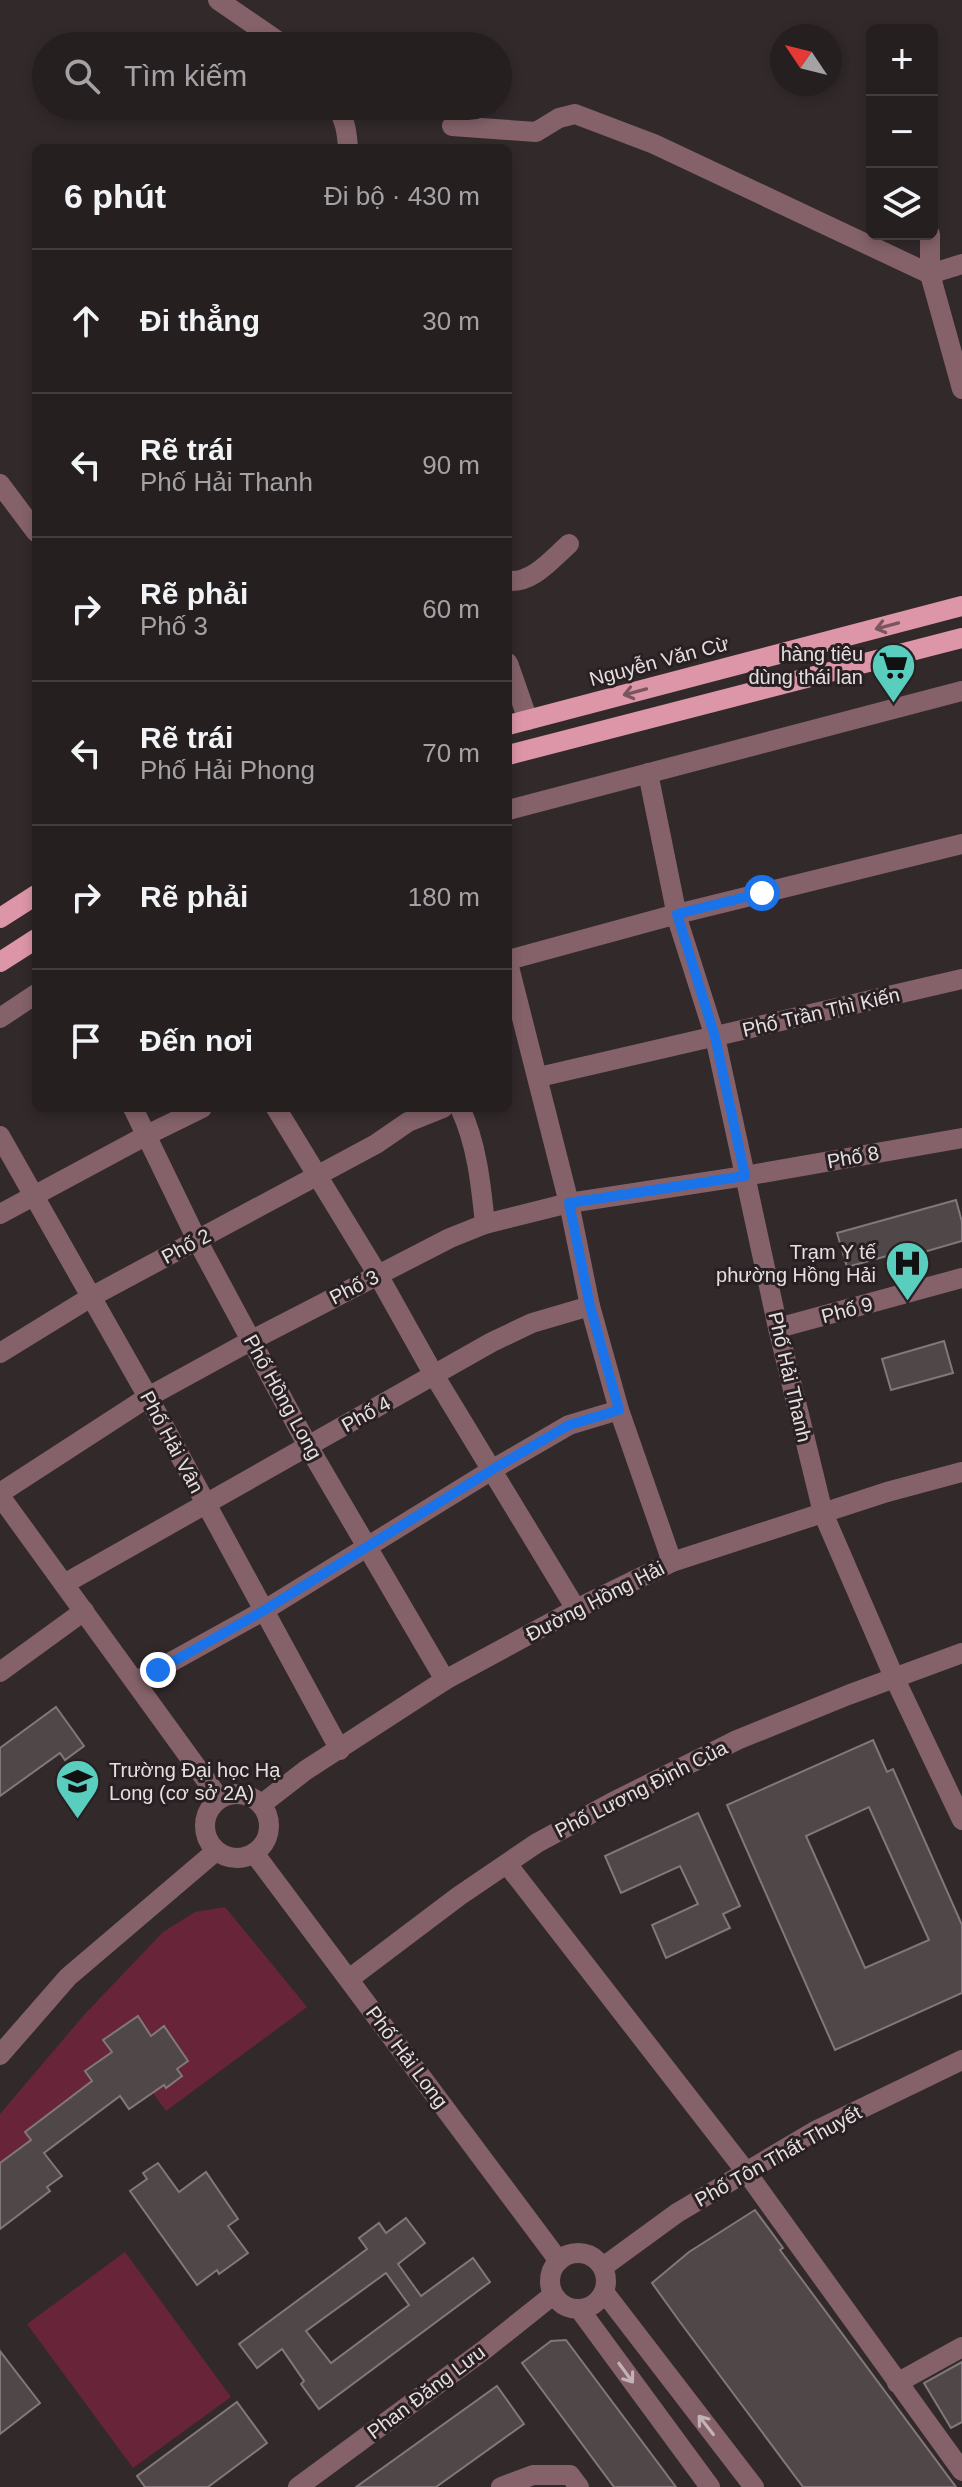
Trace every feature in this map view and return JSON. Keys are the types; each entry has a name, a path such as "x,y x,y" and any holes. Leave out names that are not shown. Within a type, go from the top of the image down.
{"main road":[{"name":"Nguyễn Văn Cừ","path":"518,723 962,606"},
{"path":"512,754 962,638"},
{"path":"0,918 32,898"},
{"path":"0,962 32,942"}],"street":[{"path":"218,0 265,32"},
{"path":"452,126 536,132 559,118 575,114 654,144 930,274 962,264"},
{"path":"344,120 348,144"},
{"path":"930,240 930,274 962,386"},
{"path":"0,484 32,527"},
{"path":"512,582 531,576 569,544"},
{"path":"512,687 518,723"},
{"path":"512,809 962,691"},
{"name":"Phố Hải Thanh","path":"648,773 677,914 715,1037 778,1328 823,1513 894,1677 962,1820"},
{"path":"512,961 677,914 962,844"},
{"path":"512,977 569,1203 590,1306 619,1410 672,1562"},
{"name":"Phố Trần Thì Kiến","path":"539,1077 962,979"},
{"path":"0,1018 32,997"},
{"name":"Phố Hồng Long","path":"135,1112 197,1240 308,1446 445,1680"},
{"path":"0,1214 194,1112"},
{"path":"279,1112 576,1609"},
{"name":"Phố 2","path":"0,1353 91,1297 376,1144 408,1122 433,1112"},
{"path":"462,1112 480,1173 485,1224"},
{"name":"Phố Hải Vân","path":"0,1136 148,1397 340,1750"},
{"name":"Phố 8","path":"745,1176 962,1138"},
{"name":"Phố 3","path":"0,1494 148,1397 450,1238 485,1224 569,1203 745,1176"},
{"name":"Phố 9","path":"778,1328 962,1278"},
{"name":"Phố 4","path":"64,1584 492,1342 532,1323 590,1306"},
{"path":"135,1682 263,1611 569,1425 619,1410"},
{"name":"Đường Hồng Hải","path":"262,1804 306,1770 445,1680 576,1609 672,1562 962,1472"},
{"path":"0,1494 219,1798"},
{"path":"0,1672 84,1611"},
{"name":"Phố Lương Định Của","path":"349,1979 459,1896 537,1843 611,1803 737,1740 962,1653"},
{"path":"234,1792 250,1795 262,1804 270,1821 267,1840 254,1853 242,1858 228,1857 216,1851 205,1834 206,1814 219,1798 234,1792"},
{"path":"0,2055 68,1977 216,1851"},
{"name":"Phố Hải Long","path":"254,1853 559,2261"},
{"path":"507,1864 747,2173 962,2471"},
{"name":"Phố Tôn Thất Thuyết","path":"603,2267 677,2213 815,2131 962,2060"},
{"path":"587,2254 603,2267 606,2275 604,2292 599,2301 580,2310 560,2303 553,2295 550,2277 559,2261 567,2255 587,2254"},
{"path":"604,2292 754,2487"},
{"name":"Phan Đăng Lưu","path":"298,2487 484,2350 553,2295"},
{"path":"580,2310 710,2487"},
{"path":"897,2383 962,2347"},
{"path":"501,2487 533,2475 570,2475 579,2487"}],"shaded area":[{"path":"225,1907 307,2007 166,2111 153,2093 182,2077 177,2069 188,2060 165,2027 151,2036 137,2016 104,2040 112,2052 85,2070 93,2081 25,2132 31,2140 0,2163 0,2114 84,2015 163,1932 195,1912"},
{"path":"125,2252 231,2397 133,2468 27,2324"}],"building":[{"path":"956,1200 962,1222 962,1241 889,1262 887,1256 847,1267 837,1233"},
{"path":"944,1341 953,1373 891,1390 882,1359"},
{"path":"56,1707 84,1746 65,1760 60,1753 0,1796 0,1748"},
{"path":"873,1740 887,1772 893,1769 962,1925 962,1993 835,2050 727,1805","holes":["869,1807 929,1940 865,1968 806,1836"]},
{"path":"698,1813 740,1906 723,1914 730,1928 666,1958 652,1925 698,1904 680,1866 621,1893 605,1856"},
{"path":"138,2016 151,2036 164,2026 188,2061 177,2069 182,2076 129,2109 120,2096 44,2153 62,2176 47,2187 50,2191 0,2229 0,2163 31,2140 25,2132 92,2081 85,2071 112,2052 103,2040"},
{"path":"158,2163 179,2192 206,2172 238,2219 228,2226 248,2253 197,2285 130,2191 147,2179 143,2173"},
{"path":"755,2210 783,2248 780,2250 956,2487 803,2487 680,2322 652,2283 689,2252"},
{"path":"406,2218 425,2243 398,2264 421,2296 473,2258 490,2282 319,2409 282,2349 257,2368 239,2344 367,2249 359,2238 379,2223 386,2233","holes":["386,2273 409,2305 331,2363 306,2331"]},
{"path":"566,2340 676,2487 614,2487 522,2363 551,2341"},
{"path":"0,2351 40,2403 0,2434"},
{"path":"962,2362 962,2422 951,2428 924,2383"},
{"path":"497,2386 524,2424 436,2487 356,2487"},
{"path":"237,2402 267,2443 208,2487 145,2487 137,2476"}],"place":[{"name":"hàng tiêu dùng thái lan","path":"894,704"},
{"name":"Trạm Y tế phường Hồng Hải","path":"907,1303"},
{"name":"Trường Đại học Hạ Long (cơ sở 2A)","path":"78,1821"}],"route":[{"path":"158,1670 263,1611 569,1425 619,1410 590,1306 569,1203 745,1176 715,1037 677,914 762,893"}]}
